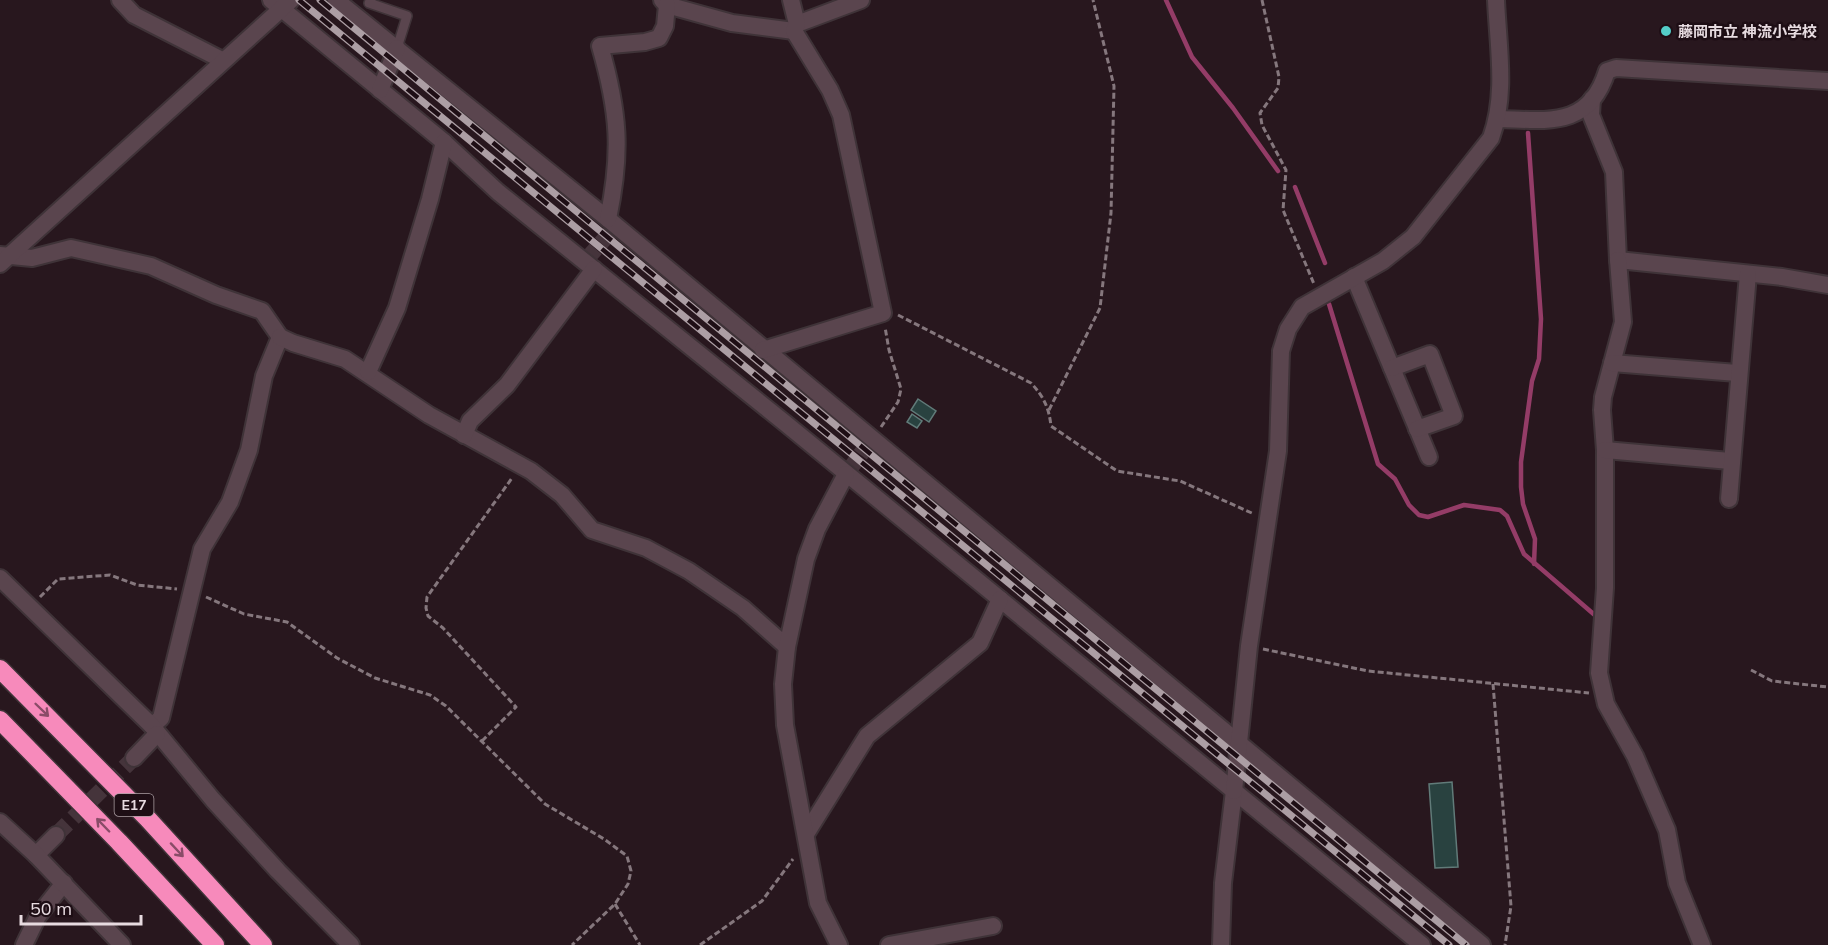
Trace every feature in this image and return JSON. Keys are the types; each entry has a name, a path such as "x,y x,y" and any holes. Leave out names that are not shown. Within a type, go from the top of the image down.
{"highway":[{"name":"E17","path":"0,669 148,819 263,945"},
{"name":"E17","path":"0,720 215,945"}],"street":[{"path":"120,0 134,15 222,60"},
{"path":"336,0 608,219 1482,945"},
{"path":"763,350 883,313 841,115 796,28 791,0"},
{"path":"608,219 619,150 612,87 600,46 645,42 659,38 665,26 665,2 732,23 796,28 861,0"},
{"path":"1221,945 1223,883 1241,743 1249,646 1266,519 1278,451 1281,351 1288,329 1302,307 1383,261 1413,237 1464,176 1491,138 1498,119 1501,93 1496,0"},
{"path":"3,258 222,60 281,2 380,90 444,142 498,192 1422,945"},
{"path":"380,90 397,48"},
{"path":"1498,119 1559,120 1579,111 1604,83 1607,71 1616,68 1828,81"},
{"path":"1592,99 1591,115 1614,172 1623,322 1603,397 1605,607 1599,673 1602,694 1635,756 1667,830 1677,883 1702,945"},
{"path":"368,372 397,308 430,199 444,142"},
{"path":"3,258 32,258 71,248 151,266 216,296 262,310 280,336 292,343 345,359 368,372 429,415 521,465 562,495 592,530 646,548 689,571 743,608 787,647"},
{"path":"1618,260 1828,285"},
{"path":"464,435 470,421 507,385 594,269"},
{"path":"1729,499 1737,373 1748,274"},
{"path":"1354,278 1429,457"},
{"path":"134,758 162,718 202,549 230,502 249,450 264,376 280,336"},
{"path":"1392,368 1430,354 1454,416 1417,429"},
{"path":"1612,363 1737,373"},
{"path":"1605,450 1730,461"},
{"path":"839,945 818,903 785,725 783,684 787,647 807,559 817,529 846,474"},
{"path":"0,578 155,730 278,871 351,945"},
{"path":"806,834 867,736 980,643 999,599"},
{"path":"0,822 64,883 122,945"},
{"path":"36,855 56,835"},
{"path":"24,945 38,916 64,883"},
{"path":"889,945 945,939 993,926"}],"lane":[{"path":"371,0 369,3 407,16 397,48"}],"path":[{"path":"1049,410 1100,308 1111,213 1114,86 1093,0"},
{"path":"1262,0 1279,77 1278,88 1260,112 1262,125 1286,170 1283,210 1320,297"},
{"path":"872,439 898,402 901,389 888,350 883,313 905,316 1031,384 1042,394 1049,410 1051,426 1117,471 1180,481 1266,519"},
{"path":"482,741 516,707 443,628 428,616 426,608 428,597 521,465"},
{"path":"31,607 58,579 110,575 137,585 191,590 244,614 288,622 337,658 375,678 430,695 482,741 545,804 604,839 627,856 631,871 628,884 615,904 572,945"},
{"path":"1249,646 1368,671 1602,694"},
{"path":"1751,670 1772,681 1828,687"},
{"path":"1492,684 1511,906 1505,945"},
{"path":"700,945 762,901 787,870 806,834"},
{"path":"615,904 640,945"}],"building":[{"path":"918,399 936,411 929,422 911,410"},
{"path":"912,414 922,421 917,428 907,422"},
{"path":"1452,782 1458,867 1435,868 1429,784"}],"waterway":[{"path":"1166,0 1192,57 1233,108 1278,171"},
{"path":"1528,133 1541,319 1539,359 1532,381 1521,462 1521,487 1523,504 1535,539 1534,564"},
{"path":"1295,187 1325,263"},
{"path":"1329,304 1378,464 1395,479 1409,505 1419,515 1428,517 1464,505 1500,510 1507,516 1524,554 1597,617"}],"tunnel":[{"path":"585,261 616,226"},
{"path":"846,474 872,439"},
{"path":"56,835 134,758"}],"railway":[{"path":"299,0 1449,945"},
{"path":"320,0 1466,945"}],"place":[{"name":"藤岡市立 神流小学校","path":"1666,31"}]}
